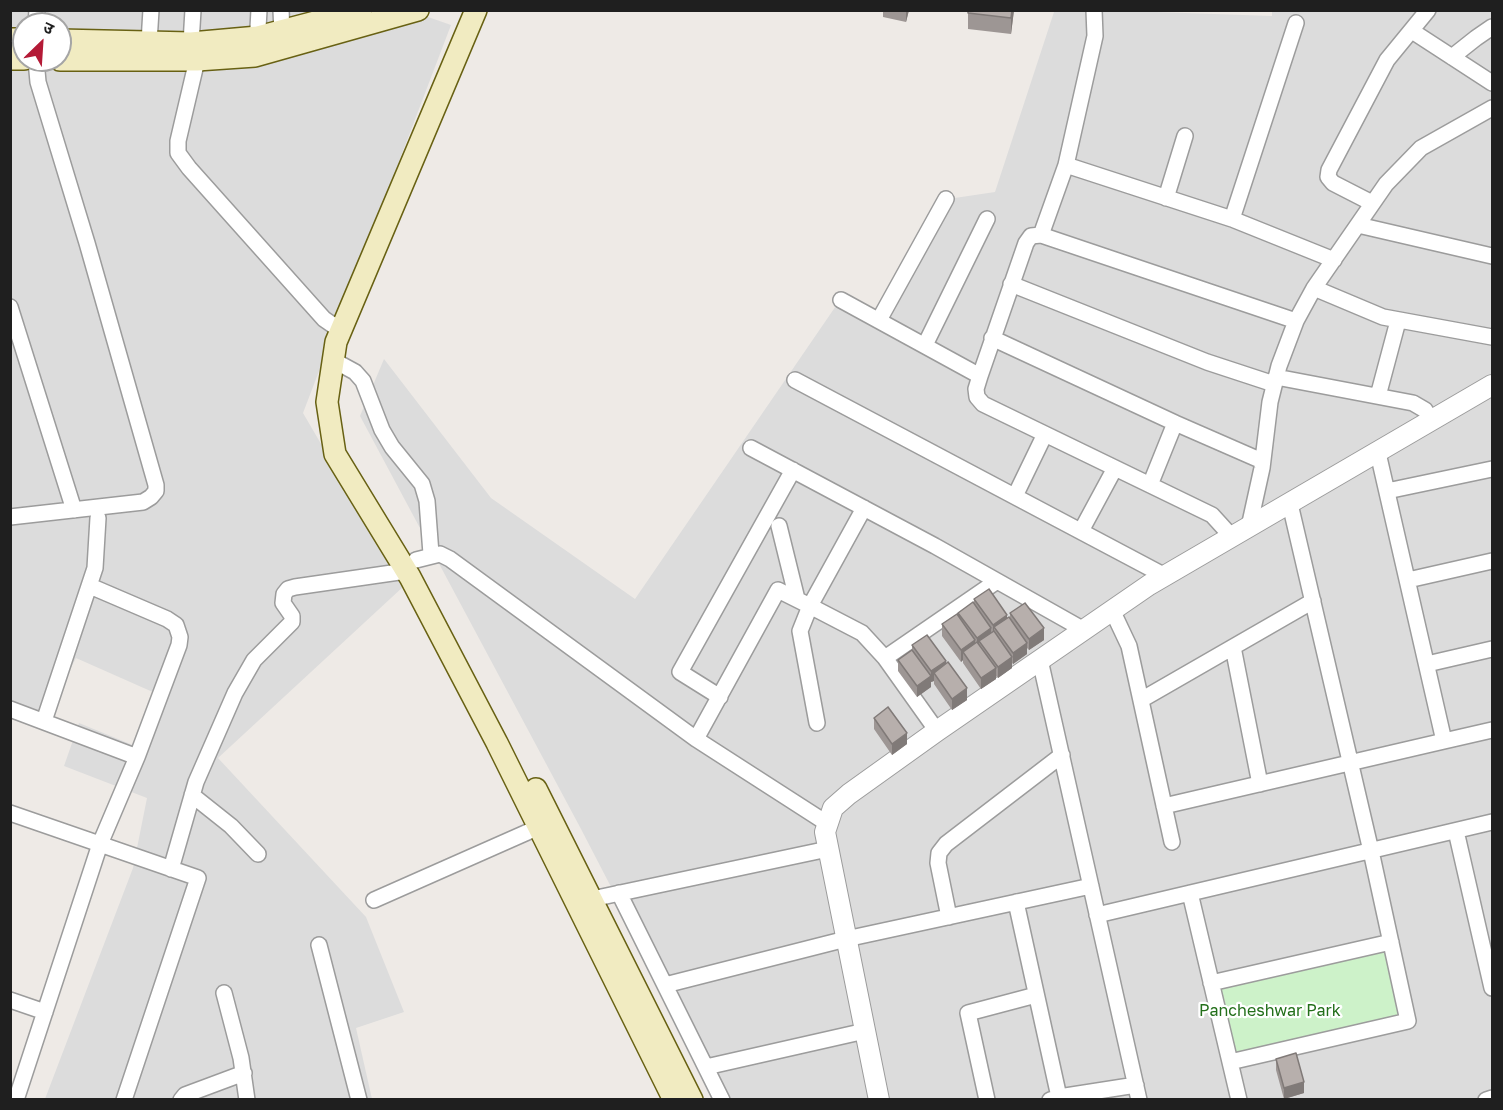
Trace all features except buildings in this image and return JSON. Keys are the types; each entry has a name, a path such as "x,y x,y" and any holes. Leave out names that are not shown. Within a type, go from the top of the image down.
{"main road":[{"path":"256,47 282,32 361,10"},
{"path":"72,59 256,47 418,10"},
{"path":"476,10 340,330 336,342 327,402 345,453 418,562 592,899 692,1100"},
{"path":"72,40 149,42 194,52"},
{"path":"418,562 497,742 674,1100"}],"street":[{"path":"149,42 151,10"},
{"path":"193,10 194,52 177,141 178,153 324,320 340,330"},
{"path":"256,47 259,10"},
{"path":"281,10 282,32"},
{"path":"1041,235 1066,165 1095,36 1094,10"},
{"path":"1372,203 1333,183 1328,177 1329,170 1387,60 1428,10"},
{"path":"1232,219 1296,23"},
{"path":"1452,57 1492,27"},
{"path":"1412,31 1492,83"},
{"path":"10,517 143,502 156,490 87,243 38,82 37,72"},
{"path":"1249,527 1275,381 1296,321 1314,288 1386,184 1421,148 1492,108"},
{"path":"1166,198 1185,136"},
{"path":"1066,165 1232,219 1334,260"},
{"path":"879,320 946,199"},
{"path":"925,345 987,219"},
{"path":"1358,225 1492,256"},
{"path":"1232,537 1212,515 983,404 977,397 976,389 1011,284 1026,243 1031,236 1041,235 1296,321"},
{"path":"1011,284 1207,362 1275,381 1378,396 1420,405 1432,421"},
{"path":"1314,288 1383,317 1492,337"},
{"path":"841,300 980,376"},
{"path":"11,313 74,510"},
{"path":"1378,396 1398,321"},
{"path":"992,338 1262,461"},
{"path":"333,360 355,372 363,381 382,430 392,447 422,484 427,501 418,562"},
{"path":"795,380 1165,576"},
{"path":"879,1100 825,832 833,808 937,731 1112,610 1165,576 1492,385"},
{"path":"1150,485 1175,423"},
{"path":"1015,496 1045,434"},
{"path":"751,448 1084,630"},
{"path":"1378,453 1444,741"},
{"path":"1081,531 1115,468"},
{"path":"1387,491 1492,469"},
{"path":"720,697 680,672 793,470"},
{"path":"1230,1062 1408,1021 1371,850 1290,504"},
{"path":"803,603 864,508"},
{"path":"44,722 90,586 97,557 98,518"},
{"path":"779,526 803,603 800,631 817,723"},
{"path":"171,869 192,795 235,693 254,660 292,622 292,616 283,603 284,594 288,589 418,562 440,554 450,559 696,740 828,824"},
{"path":"1408,580 1492,561"},
{"path":"885,658 997,581"},
{"path":"16,1100 100,844 137,757 179,645 180,637 176,625 167,619 90,586"},
{"path":"696,740 778,590 861,633 885,658 937,731"},
{"path":"1141,700 1313,601"},
{"path":"1112,610 1129,645 1172,842"},
{"path":"1233,647 1260,784"},
{"path":"1427,664 1492,649"},
{"path":"1016,902 1036,994 1054,1098 1137,1092 1040,660"},
{"path":"10,709 137,757"},
{"path":"1164,806 1492,730"},
{"path":"949,917 938,863 939,853 946,844 1062,755"},
{"path":"192,795 231,826 258,854"},
{"path":"12,819 100,844 198,878 124,1100"},
{"path":"1097,915 1492,822"},
{"path":"374,900 539,827"},
{"path":"1456,831 1492,988"},
{"path":"592,899 828,849"},
{"path":"665,985 846,939 1091,886"},
{"path":"619,893 722,1100"},
{"path":"1190,893 1239,1100"},
{"path":"1211,983 1391,942"},
{"path":"319,945 359,1100"},
{"path":"224,993 244,1073 247,1100"},
{"path":"987,1100 968,1013 1036,994"},
{"path":"10,1000 45,1012"},
{"path":"706,1067 865,1031"},
{"path":"181,1100 185,1095 244,1073"},
{"path":"1486,1100 1492,1098"}],"shaded area":[{"path":"408,10 451,25 303,413 404,586 218,758 366,917 404,1012 356,1028 372,1099 45,1099 133,868 147,798 64,766 79,723 140,748 164,697 76,658 42,725 11,714 11,11"},
{"path":"1272,11 1492,11 1492,1099 721,1099 581,829 360,416 384,359 491,498 635,599 840,300 872,315 948,199 995,192 1054,12 1156,12 1272,16"}],"green space":[{"name":"Pancheshwar Park","path":"1391,942 1408,1021 1230,1062 1211,983"}]}
